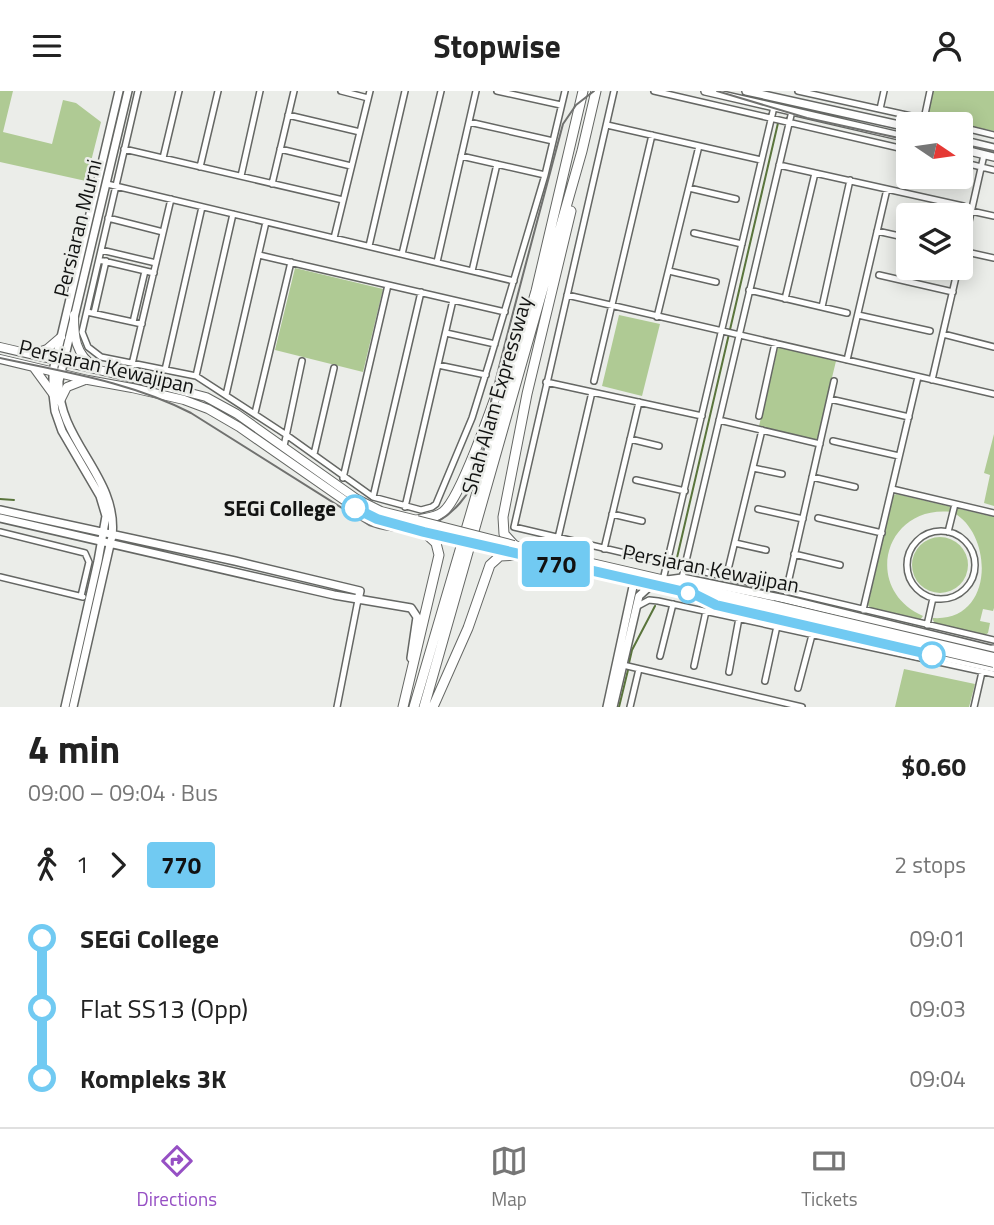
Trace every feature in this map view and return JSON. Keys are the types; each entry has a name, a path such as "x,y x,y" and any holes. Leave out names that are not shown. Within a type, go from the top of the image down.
{"highway":[{"name":"Shah Alam Expressway","path":"414,707 536,291 583,91"},
{"name":"Shah Alam Expressway","path":"424,707 582,151 596,91"},
{"path":"512,549 504,534 503,517 527,394 565,241 582,151"},
{"path":"417,520 435,516 448,507 464,476 536,291"},
{"path":"403,707 439,555 436,543 424,532"},
{"path":"433,707 468,628 490,565 500,556 519,555"}],"main road":[{"name":"Persiaran Murni","path":"60,361 61,337 119,91"},
{"name":"Persiaran Murni","path":"57,372 74,315 128,91"},
{"path":"705,91 896,135"},
{"path":"746,91 896,124"},
{"path":"973,143 994,148"},
{"path":"973,152 994,157"},
{"path":"93,199 100,185 107,184"},
{"path":"74,315 75,341 79,353 87,362 101,370"},
{"path":"30,354 47,349 61,337"},
{"name":"Persiaran Kewajipan","path":"0,347 206,397 237,414 357,499 381,510 512,549 519,555 694,594 716,605 892,647 994,666"},
{"name":"Persiaran Kewajipan","path":"0,359 88,380 132,387 208,409 364,513 424,532 664,580 682,578 785,599 915,631 994,646"},
{"path":"28,365 39,373 52,394 62,431 100,496 109,517 119,533 126,538"},
{"path":"52,394 57,372"},
{"path":"57,372 60,401 68,426 109,499 107,539 73,707"},
{"path":"60,401 67,387 88,380"},
{"path":"0,510 93,531 107,539 302,588 407,606 415,612 416,626 403,707"},
{"path":"93,531 109,517"},
{"path":"0,518 84,538 126,538 304,578 359,596"},
{"path":"84,538 97,552 98,561"},
{"path":"65,707 98,561 107,539"},
{"path":"302,588 304,578"},
{"path":"664,580 994,666"},
{"path":"607,707 634,582"},
{"path":"613,707 639,596 651,585"},
{"path":"694,594 994,646"},
{"path":"892,647 917,646 920,637 915,631"}],"street":[{"path":"90,312 93,283 138,91"},
{"path":"163,158 179,91"},
{"path":"201,167 218,91"},
{"path":"241,176 260,91"},
{"path":"272,184 294,91"},
{"path":"334,238 369,94 341,91"},
{"path":"369,246 405,91"},
{"path":"402,254 441,91"},
{"path":"437,263 476,91"},
{"path":"497,91 561,106"},
{"path":"106,261 82,332 88,347 101,357 196,376 255,413 373,497 426,510 436,503 462,444 486,375 545,175 565,91"},
{"path":"614,91 514,527 927,625 994,646"},
{"path":"654,91 896,147"},
{"path":"798,91 896,113"},
{"path":"837,100 839,91"},
{"path":"880,109 884,91"},
{"path":"926,112 930,91"},
{"path":"664,580 702,417 726,332 761,160 779,108"},
{"path":"682,578 792,111"},
{"path":"288,115 360,132"},
{"path":"469,122 553,141"},
{"path":"607,125 761,160"},
{"path":"973,130 994,135"},
{"path":"594,381 652,135"},
{"path":"657,317 698,146"},
{"path":"124,149 343,200"},
{"path":"281,149 351,166"},
{"path":"973,203 985,155"},
{"path":"461,156 545,175"},
{"path":"472,271 497,164"},
{"path":"779,165 954,203"},
{"path":"973,165 994,170"},
{"path":"785,299 815,173"},
{"path":"822,307 850,180"},
{"path":"107,184 514,281"},
{"path":"689,188 736,199"},
{"path":"848,360 887,189"},
{"path":"130,377 171,199"},
{"path":"165,370 202,207"},
{"path":"973,211 994,216"},
{"path":"196,376 233,214"},
{"path":"108,218 163,232"},
{"path":"226,395 266,222"},
{"path":"877,231 896,235"},
{"path":"694,233 742,244"},
{"path":"101,250 156,263"},
{"path":"259,255 505,312"},
{"path":"973,255 994,258"},
{"path":"99,260 154,273"},
{"path":"255,413 291,262"},
{"path":"132,322 145,271"},
{"path":"669,271 716,282"},
{"path":"879,275 953,292"},
{"path":"932,380 956,280"},
{"path":"82,281 93,283"},
{"path":"343,478 388,285"},
{"path":"750,290 847,313"},
{"path":"373,497 421,292"},
{"path":"567,295 994,394"},
{"path":"405,507 453,300"},
{"path":"90,312 142,324"},
{"path":"858,315 930,331"},
{"path":"446,333 495,344"},
{"path":"943,334 994,347"},
{"path":"759,416 775,343"},
{"path":"284,446 302,361"},
{"path":"438,365 486,375"},
{"path":"314,454 334,368"},
{"path":"863,610 918,376"},
{"path":"786,591 834,381"},
{"path":"546,382 702,417"},
{"path":"558,538 592,392"},
{"path":"830,398 909,417"},
{"path":"604,549 639,403"},
{"path":"719,420 820,444"},
{"path":"726,578 762,430"},
{"path":"630,439 659,446"},
{"path":"834,441 900,456"},
{"path":"753,468 782,474"},
{"path":"812,477 855,487"},
{"path":"636,480 685,491"},
{"path":"892,489 994,513"},
{"path":"948,531 955,504"},
{"path":"758,509 803,519"},
{"path":"612,514 642,521"},
{"path":"818,518 881,533"},
{"path":"37,527 40,542"},
{"path":"40,542 42,536 51,530"},
{"path":"948,531 965,540 970,548 974,557 972,577 961,592 943,599 933,598 912,583 908,557 916,542 923,536 948,531"},
{"path":"0,533 87,555 89,562 80,596"},
{"path":"735,543 766,550"},
{"path":"794,554 840,565"},
{"path":"0,577 90,598"},
{"path":"337,707 359,596"},
{"path":"927,625 933,598"},
{"path":"636,607 649,600 658,601 994,674"},
{"path":"660,656 673,604"},
{"path":"716,605 740,619"},
{"path":"694,666 706,611"},
{"path":"729,672 740,619"},
{"path":"765,681 777,626"},
{"path":"798,688 812,635"},
{"path":"623,665 773,704 802,707"},
{"path":"630,707 639,669"},
{"path":"974,707 982,671"}],"green space":[{"path":"0,91 13,91 3,132 52,144 63,100 76,103 101,122 86,181 0,162"},
{"path":"931,91 994,91 994,131 973,127 973,112 927,112"},
{"path":"295,268 383,289 363,372 275,350"},
{"path":"619,315 660,324 642,396 602,386"},
{"path":"778,347 836,361 817,440 759,426"},
{"path":"994,434 994,506 984,503 990,475 984,473"},
{"path":"896,494 952,507 951,512 928,513 910,521 897,535 889,551 887,569 892,587 904,603 923,616 920,620 870,608 868,605 893,496"},
{"path":"956,508 994,517 994,608 993,611 983,609 980,621 990,623 985,635 935,624 933,620 953,616 968,607 977,593 981,576 981,557 976,540 967,524 954,513"},
{"path":"935,537 945,537 960,545 966,554 966,576 960,585 945,593 935,593 917,581 912,570 912,560 924,542"},
{"path":"904,669 975,684 969,707 895,707"}],"waterway":[{"path":"676,562 778,123"},
{"path":"0,499 14,500"},
{"path":"629,663 632,650 655,606"},
{"path":"619,707 628,670"}],"tram line":[{"path":"0,358 97,379 168,402 191,413 369,525 394,531 430,525 460,503 475,477 484,448 494,387 563,124 576,105 594,91"},
{"path":"717,91 807,118 896,137"},
{"path":"973,147 994,151"}],"bus line":[{"name":"770","path":"355,508 377,519 424,532 601,575 694,594 716,605 932,655"}],"place":[{"name":"SEGi College","path":"355,508"}]}
